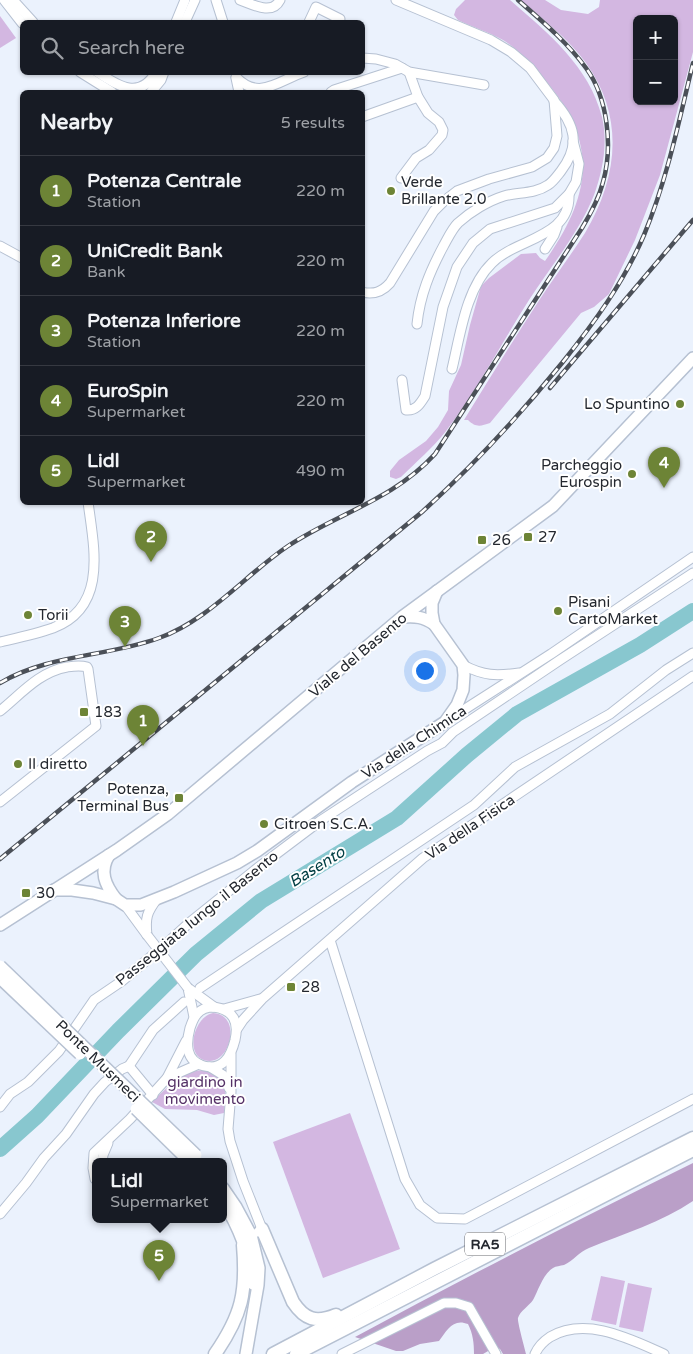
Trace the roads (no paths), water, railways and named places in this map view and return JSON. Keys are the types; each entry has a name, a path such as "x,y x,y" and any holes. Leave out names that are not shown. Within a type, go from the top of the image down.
{"highway":[{"name":"RA5","path":"275,1353 693,1138"},
{"name":"RA5","path":"296,1354 693,1150"},
{"name":"RA5","path":"252,1237 304,1316 322,1319 364,1306"},
{"path":"215,1354 236,1321 245,1286 252,1237"}],"main road":[{"name":"Viale del Basento","path":"0,925 109,855 168,814 402,617 553,506 693,358"},
{"path":"434,624 432,603 438,590"},
{"path":"402,617 417,616 434,624 462,664 464,675 463,690 457,705 445,722"},
{"name":"Via della Chimica","path":"121,902 140,905 237,863 257,851 352,782 445,722"},
{"path":"109,855 104,863 104,879 106,886 121,902"},
{"path":"53,890 87,892 121,902"},
{"name":"Ponte Musmeci","path":"0,966 191,1158"},
{"name":"Ponte Musmeci","path":"0,978 191,1158"},
{"path":"227,1194 252,1237 254,1305 246,1354"},
{"path":"227,1210 236,1229 252,1237"}],"street":[{"path":"4,0 20,20"},
{"path":"177,20 185,0"},
{"path":"186,20 194,0"},
{"path":"216,0 222,20"},
{"path":"240,0 268,9 276,6 280,0"},
{"path":"396,0 491,40 511,52 530,68 565,112 572,128 573,141 573,151 567,163 548,185 535,191 503,197 479,208 458,223 450,232 424,286 417,324"},
{"path":"15,1 31,20"},
{"path":"310,20 316,7 339,20"},
{"path":"365,58 395,64 406,70 484,85"},
{"path":"334,90 406,70"},
{"path":"401,178 416,158 430,150 443,133 441,124 428,113 418,97 406,70"},
{"path":"85,75 109,90"},
{"path":"101,75 126,90"},
{"path":"132,90 146,85 154,75"},
{"path":"153,90 163,75"},
{"path":"235,75 246,86 269,90 284,76"},
{"path":"235,75 239,90"},
{"path":"365,116 418,97"},
{"path":"365,292 377,293 387,287 404,263 434,211 450,196 481,182 532,168 547,158 554,148 558,136 554,100"},
{"path":"402,380 406,410 413,410 420,405 425,396 443,307 457,267 473,243 490,229 555,208 569,194 576,182 580,164 573,141"},
{"path":"545,249 564,218 570,203 569,194"},
{"path":"452,370 462,327 479,278 492,263 508,250 557,227"},
{"path":"0,246 20,257"},
{"path":"0,642 53,628 65,622 87,600 95,564 88,505"},
{"name":"Via della Chimica","path":"445,722 522,673 693,557"},
{"name":"Passeggiata lungo il Basento","path":"0,1106 10,1094 28,1082 59,1051 94,1000 143,964 189,923 255,870 320,821 442,743 454,732 560,660 693,573"},
{"path":"200,988 474,805 515,767 610,714 666,670 693,653"},
{"path":"462,664 475,672 488,676 522,673"},
{"path":"0,711 46,673 60,668 84,666 90,672 96,726 0,802"},
{"name":"Via della Fisica","path":"237,1030 262,998 423,858 693,676"},
{"path":"147,935 146,922 149,909 157,899"},
{"path":"121,902 188,988 214,1006 224,1009 235,1019 237,1030 231,1054 231,1092 228,1129 243,1181 252,1237"},
{"path":"330,940 405,1179 420,1205 438,1218 465,1219 691,1100"},
{"path":"188,988 194,1018"},
{"path":"224,1009 262,998"},
{"path":"0,1214 44,1158 66,1134 94,1094 122,1068 128,1066 153,1030 184,1002"},
{"path":"94,1158 94,1153 112,1137 168,1078 186,1041 194,1018 200,1011 214,1006"},
{"path":"186,1041 189,1055 200,1064 210,1067 223,1076 231,1092"},
{"path":"210,1067 224,1062 231,1054"},
{"path":"168,1078 200,1064"},
{"path":"128,1066 153,1095"},
{"path":"103,1158 105,1149 112,1137"},
{"path":"227,1218 236,1229"},
{"path":"342,1354 444,1303 456,1302 469,1308 496,1354"},
{"path":"536,1354 544,1340 555,1334 569,1329 587,1328 628,1338 664,1354"}],"waterway":[{"name":"Basento","path":"0,1149 37,1116 118,1031 196,954 261,901 397,818 467,755 517,714 640,645 693,611"}],"railway":[{"path":"365,504 401,483 419,470 435,454 582,228 592,211 601,188 608,154 608,138 604,108 593,80 571,49 518,0"},
{"path":"0,859 422,512 477,459 529,402 586,333 618,286 636,252 652,214 666,172 693,63"},
{"path":"550,388 693,220"},
{"path":"0,683 38,666 139,644 177,630 210,609 288,546 307,534 364,505"}],"place":[{"name":"Verde Brillante 2.0","path":"391,191"},
{"name":"Lo Spuntino","path":"680,404"},
{"name":"Parcheggio Eurospin","path":"632,474"},
{"name":"EuroSpin","path":"664,488"},
{"name":"27","path":"528,537"},
{"name":"26","path":"482,540"},
{"name":"UniCredit Bank","path":"151,562"},
{"name":"Pisani CartoMarket","path":"558,611"},
{"name":"Torii","path":"28,615"},
{"name":"Potenza Inferiore","path":"125,647"},
{"name":"183","path":"84,712"},
{"name":"Potenza Centrale","path":"143,746"},
{"name":"Il diretto","path":"18,764"},
{"name":"Potenza, Terminal Bus","path":"179,798"},
{"name":"Citroen S.C.A.","path":"264,824"},
{"name":"30","path":"26,893"},
{"name":"28","path":"291,987"},
{"name":"Lidl","path":"159,1281"}],"park label":[{"name":"giardino in movimento","path":"205,1090"}]}
